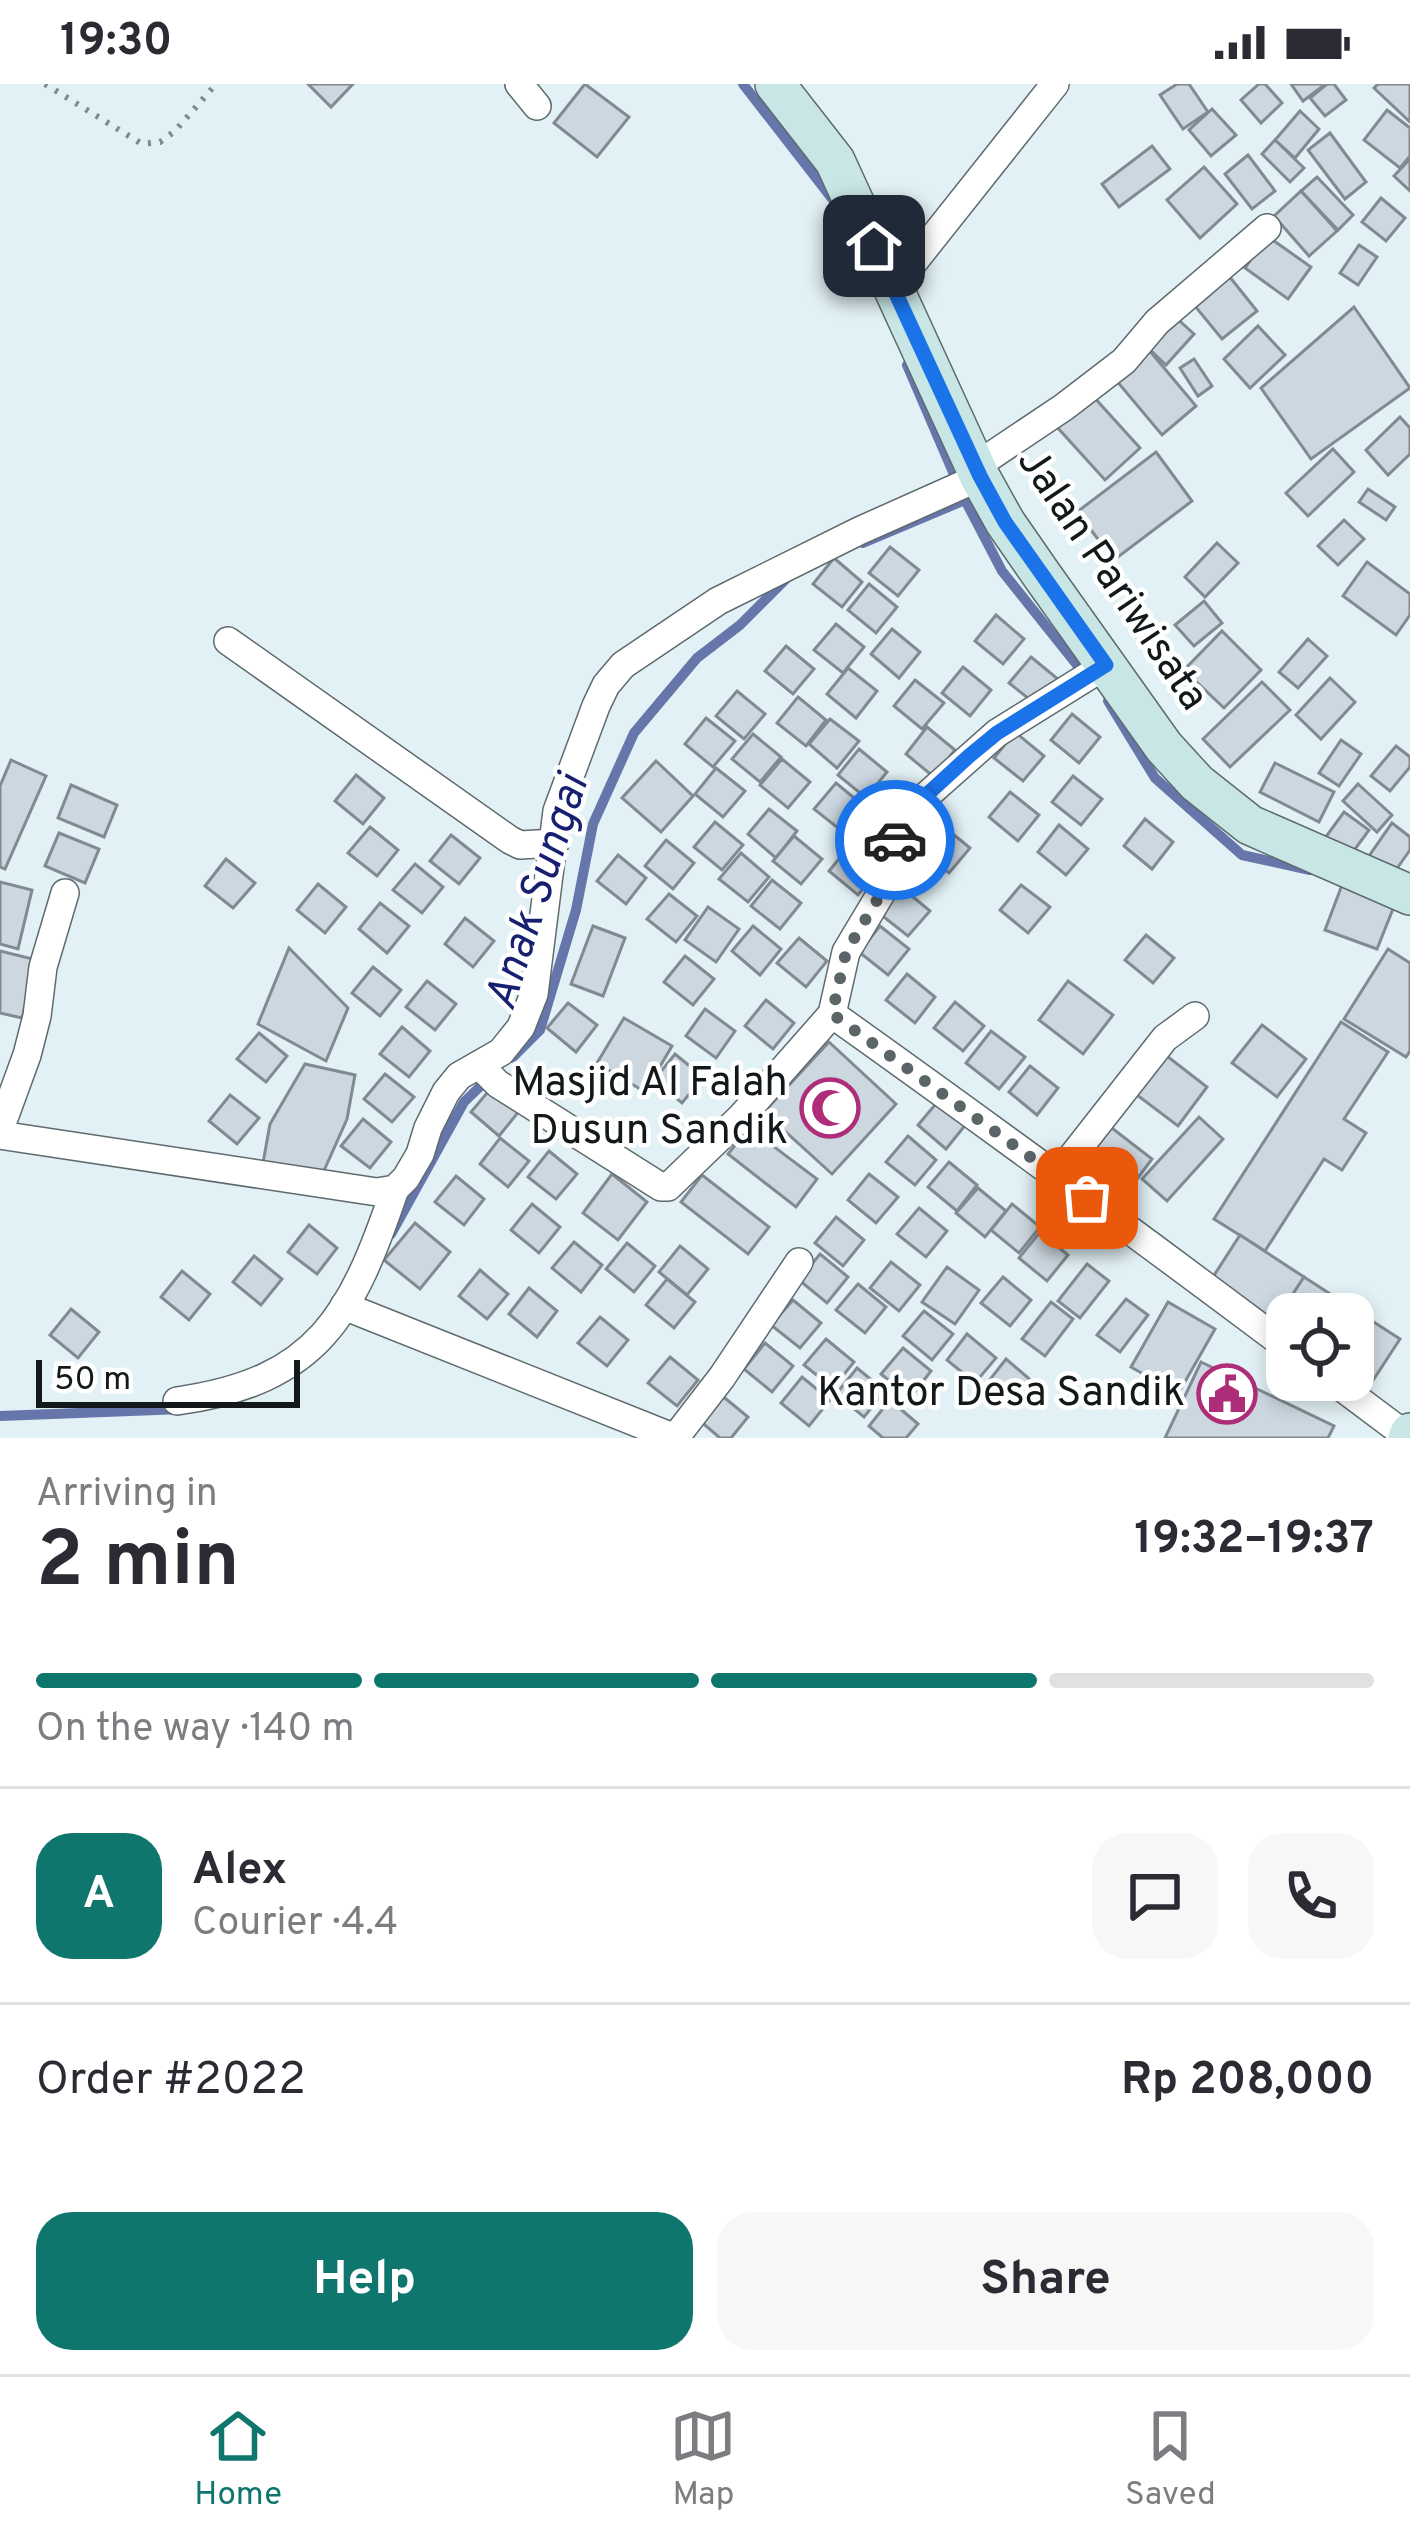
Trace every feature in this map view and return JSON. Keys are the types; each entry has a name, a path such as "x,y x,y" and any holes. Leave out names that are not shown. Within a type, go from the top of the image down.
{"street":[{"name":"Jalan Pariwisata","path":"775,84 836,161 893,288 966,479 1005,522 1091,673 1197,783 1250,825 1410,895"},
{"path":"893,288 1055,84"},
{"path":"489,1074 521,1027 534,994 557,811 596,706 622,665 718,602 966,479 1110,372 1157,322 1268,228"},
{"path":"228,641 510,840 520,845 555,843"},
{"path":"177,1401 220,1395 284,1368 301,1358 348,1308 395,1189 420,1154 446,1092 459,1076 489,1074 661,1187 668,1187 742,1116 832,1014 846,952 889,880 900,824 908,812 997,733 1091,673"},
{"path":"0,1119 27,1055 43,967 65,893"},
{"path":"832,1014 1266,1331"},
{"path":"1056,1177 1165,1038 1195,1016"},
{"path":"0,1135 377,1192 395,1189"},
{"path":"348,1308 675,1438 799,1262"},
{"path":"1361,1401 1409,1436"}],"path":[{"path":"45,84 142,144 160,142 175,131 216,84"}],"building":[{"path":"308,84 353,84 331,107"},
{"path":"585,84 629,117 597,157 554,123"},
{"path":"1177,84 1189,84 1208,112 1183,129 1160,95"},
{"path":"1265,84 1282,103 1261,123 1241,100"},
{"path":"1291,84 1321,84 1323,86 1303,101"},
{"path":"1334,84 1346,100 1325,116 1310,98"},
{"path":"1410,84 1410,122 1374,88"},
{"path":"1212,109 1236,135 1211,156 1189,130"},
{"path":"1387,110 1410,128 1410,156 1400,168 1364,140"},
{"path":"1300,111 1319,129 1295,158 1275,140"},
{"path":"1330,133 1366,182 1345,199 1308,150"},
{"path":"1275,140 1304,168 1290,182 1262,154"},
{"path":"1152,146 1170,169 1119,207 1102,184"},
{"path":"1248,155 1275,191 1252,209 1225,174"},
{"path":"1410,159 1410,191 1394,176"},
{"path":"1204,167 1237,204 1200,238 1167,200"},
{"path":"1317,177 1353,215 1338,230 1301,191"},
{"path":"1301,191 1337,231 1309,256 1274,216"},
{"path":"1381,198 1405,218 1386,241 1362,222"},
{"path":"1267,236 1311,267 1288,299 1245,268"},
{"path":"1359,245 1377,257 1358,285 1340,273"},
{"path":"1225,271 1257,311 1222,339 1190,300"},
{"path":"1354,307 1410,388 1311,459 1261,388"},
{"path":"1172,314 1194,334 1166,365 1144,344"},
{"path":"1258,326 1285,355 1250,388 1224,359"},
{"path":"1144,344 1196,406 1162,435 1110,373"},
{"path":"1194,359 1212,386 1198,396 1180,368"},
{"path":"1092,395 1140,448 1105,480 1057,427"},
{"path":"1400,417 1410,428 1410,454 1388,475 1366,450"},
{"path":"1333,449 1354,472 1308,516 1286,493"},
{"path":"1156,452 1192,501 1114,560 1077,512"},
{"path":"1368,489 1395,507 1386,520 1359,502"},
{"path":"1344,520 1364,539 1338,565 1318,546"},
{"path":"1217,543 1238,563 1205,597 1185,577"},
{"path":"890,547 919,570 898,596 869,573"},
{"path":"834,558 862,582 842,607 813,584"},
{"path":"1367,562 1410,594 1410,615 1396,635 1343,596"},
{"path":"869,584 897,607 876,633 848,610"},
{"path":"1204,601 1222,623 1194,646 1175,625"},
{"path":"996,615 1024,639 1003,664 975,641"},
{"path":"836,624 864,647 843,673 814,650"},
{"path":"892,629 920,652 899,678 871,654"},
{"path":"1222,631 1261,670 1224,708 1184,670"},
{"path":"1308,639 1327,656 1298,688 1279,672"},
{"path":"786,646 814,669 793,694 765,671"},
{"path":"1031,657 1059,680 1038,706 1009,683"},
{"path":"963,667 991,690 970,716 942,693"},
{"path":"848,668 877,691 856,718 827,694"},
{"path":"1330,678 1355,702 1321,739 1296,715"},
{"path":"915,680 944,703 922,729 894,706"},
{"path":"1262,682 1290,710 1230,767 1203,739"},
{"path":"737,691 765,714 744,739 716,716"},
{"path":"798,697 826,720 806,746 777,723"},
{"path":"1072,714 1100,737 1079,763 1051,740"},
{"path":"706,718 735,741 713,767 685,744"},
{"path":"830,719 859,741 837,768 809,744"},
{"path":"927,727 955,750 934,777 906,754"},
{"path":"1015,732 1044,756 1023,781 994,758"},
{"path":"753,734 781,757 760,782 732,759"},
{"path":"1341,740 1361,754 1339,786 1319,773"},
{"path":"1396,746 1410,757 1410,767 1390,791 1371,776"},
{"path":"859,749 887,772 866,798 838,775"},
{"path":"782,759 810,782 788,808 760,785"},
{"path":"11,760 46,776 5,869 0,867 0,786"},
{"path":"656,761 693,796 661,832 622,798"},
{"path":"1275,763 1334,792 1319,822 1260,792"},
{"path":"716,768 745,791 723,817 695,794"},
{"path":"356,775 384,798 363,824 335,801"},
{"path":"1073,776 1102,799 1081,825 1052,802"},
{"path":"836,783 864,806 843,832 814,809"},
{"path":"1358,784 1392,815 1377,832 1343,801"},
{"path":"71,785 117,805 104,837 58,818"},
{"path":"1010,792 1039,815 1018,841 989,817"},
{"path":"769,809 797,831 776,858 748,834"},
{"path":"1344,812 1369,830 1350,856 1325,838"},
{"path":"1145,819 1173,842 1152,869 1124,846"},
{"path":"715,822 743,845 722,870 694,847"},
{"path":"1392,823 1410,837 1410,850 1393,874 1369,856"},
{"path":"942,825 970,848 949,873 920,850"},
{"path":"1059,825 1088,849 1066,875 1038,852"},
{"path":"370,827 398,850 377,876 348,853"},
{"path":"59,833 99,849 85,883 45,866"},
{"path":"451,835 480,858 459,884 430,861"},
{"path":"794,836 822,859 801,884 773,861"},
{"path":"666,840 694,863 673,889 645,866"},
{"path":"850,845 879,869 858,895 829,871"},
{"path":"741,853 769,877 748,902 719,879"},
{"path":"618,855 646,878 626,904 597,881"},
{"path":"226,859 255,883 233,908 205,886"},
{"path":"415,864 443,887 422,913 393,890"},
{"path":"772,880 801,903 780,929 751,906"},
{"path":"0,882 32,890 18,949 0,944"},
{"path":"318,884 346,907 325,933 297,910"},
{"path":"1021,885 1050,907 1028,933 1000,910"},
{"path":"1342,885 1395,904 1377,949 1325,930"},
{"path":"901,887 930,911 908,936 880,914"},
{"path":"669,894 697,916 676,942 647,919"},
{"path":"380,903 409,926 387,953 359,929"},
{"path":"708,907 739,929 716,962 685,940"},
{"path":"465,918 494,941 473,967 445,944"},
{"path":"593,926 625,938 603,996 571,984"},
{"path":"753,926 781,949 760,975 732,951"},
{"path":"880,926 909,949 888,975 859,952"},
{"path":"1146,935 1174,958 1153,983 1125,960"},
{"path":"799,938 827,961 806,987 777,963"},
{"path":"289,948 348,1008 326,1061 258,1024"},
{"path":"1388,949 1410,963 1410,1051 1406,1057 1344,1019"},
{"path":"0,951 37,960 22,1018 0,1013"},
{"path":"685,956 714,979 693,1005 664,982"},
{"path":"373,967 401,990 380,1016 352,993"},
{"path":"907,974 935,997 915,1023 886,1000"},
{"path":"427,981 456,1004 435,1030 406,1007"},
{"path":"1068,981 1113,1015 1083,1054 1039,1020"},
{"path":"766,1000 794,1023 773,1049 745,1026"},
{"path":"955,1002 984,1026 963,1051 934,1028"},
{"path":"568,1003 597,1025 576,1052 547,1028"},
{"path":"705,1009 735,1031 716,1058 686,1036"},
{"path":"624,1018 672,1046 645,1092 597,1063"},
{"path":"1341,1022 1388,1052 1344,1119 1366,1133 1342,1170 1324,1159 1265,1251 1214,1219"},
{"path":"1262,1025 1306,1059 1277,1097 1232,1063"},
{"path":"402,1027 430,1051 409,1077 380,1054"},
{"path":"991,1031 1025,1057 999,1089 966,1063"},
{"path":"259,1033 287,1056 266,1082 237,1059"},
{"name":"Masjid Al Falah Dusun Sandik","path":"829,1042 896,1104 832,1174 764,1112"},
{"path":"1163,1053 1207,1087 1178,1126 1133,1092"},
{"path":"675,1054 703,1077 682,1103 654,1080"},
{"path":"305,1064 355,1075 347,1119 322,1175 263,1163 270,1124"},
{"path":"1030,1066 1058,1088 1037,1115 1009,1092"},
{"path":"385,1074 414,1097 392,1122 364,1099"},
{"path":"492,1087 520,1110 499,1136 471,1112"},
{"path":"230,1095 259,1118 237,1144 209,1121"},
{"path":"939,1100 967,1123 946,1149 918,1125"},
{"path":"1199,1117 1223,1139 1167,1201 1142,1179"},
{"path":"363,1119 391,1142 370,1168 341,1146"},
{"path":"1108,1125 1152,1159 1123,1198 1078,1164"},
{"path":"749,1128 817,1179 796,1207 728,1154"},
{"path":"908,1136 936,1160 915,1185 886,1162"},
{"path":"500,1138 529,1161 508,1187 480,1164"},
{"path":"549,1151 577,1174 556,1199 528,1177"},
{"path":"949,1162 977,1185 957,1211 928,1187"},
{"path":"612,1174 647,1202 618,1240 583,1213"},
{"path":"869,1174 898,1197 876,1223 848,1200"},
{"path":"702,1175 769,1227 748,1254 681,1202"},
{"path":"456,1176 484,1199 464,1225 435,1202"},
{"path":"978,1188 1006,1211 985,1237 956,1213"},
{"path":"532,1204 560,1227 539,1253 511,1230"},
{"path":"1012,1204 1040,1227 1019,1253 991,1230"},
{"path":"919,1208 947,1231 926,1257 897,1234"},
{"path":"836,1217 864,1240 843,1266 815,1243"},
{"path":"415,1223 450,1252 420,1289 384,1260"},
{"path":"309,1225 337,1248 317,1274 288,1252"},
{"path":"1040,1232 1068,1255 1047,1281 1019,1258"},
{"path":"1240,1235 1304,1277 1294,1293 1266,1293 1266,1316 1211,1280"},
{"path":"574,1242 602,1265 581,1292 552,1268"},
{"path":"627,1243 655,1266 634,1292 606,1269"},
{"path":"680,1246 708,1269 687,1295 659,1272"},
{"path":"820,1254 848,1277 827,1303 799,1280"},
{"path":"254,1256 282,1279 261,1305 233,1282"},
{"path":"891,1262 920,1285 899,1311 870,1288"},
{"path":"1087,1264 1109,1281 1080,1318 1058,1301"},
{"path":"947,1267 979,1290 955,1324 922,1302"},
{"path":"480,1270 508,1294 487,1319 459,1296"},
{"path":"182,1271 210,1294 189,1320 161,1297"},
{"path":"1003,1277 1031,1300 1010,1326 981,1303"},
{"path":"1304,1277 1329,1293 1294,1293"},
{"path":"667,1279 695,1302 674,1328 646,1305"},
{"path":"858,1284 886,1307 865,1333 836,1310"},
{"path":"529,1288 557,1311 537,1337 509,1314"},
{"path":"1126,1299 1148,1315 1120,1352 1097,1335"},
{"path":"793,1300 821,1323 800,1348 771,1325"},
{"path":"1051,1302 1073,1319 1045,1356 1022,1339"},
{"path":"1168,1302 1215,1329 1178,1394 1131,1367"},
{"path":"71,1309 99,1332 78,1358 50,1335"},
{"path":"924,1311 953,1334 932,1360 903,1336"},
{"path":"600,1317 628,1340 607,1366 578,1343"},
{"path":"1374,1322 1400,1339 1374,1379"},
{"path":"967,1334 996,1358 975,1383 947,1360"},
{"path":"826,1339 854,1362 833,1388 804,1365"},
{"path":"765,1343 793,1366 772,1392 744,1369"},
{"path":"903,1348 931,1371 910,1398 881,1374"},
{"path":"670,1357 698,1380 677,1406 648,1383"},
{"path":"1006,1359 1034,1383 1013,1408 985,1386"},
{"name":"Kantor Desa Sandik","path":"1201,1362 1266,1393 1266,1401 1282,1401 1334,1426 1328,1438 1165,1438"},
{"path":"857,1368 885,1391 864,1417 836,1394"},
{"path":"802,1377 830,1400 809,1426 781,1403"},
{"path":"720,1394 748,1417 731,1438 720,1438 699,1420"},
{"path":"890,1400 918,1424 906,1438 883,1438 869,1426"}],"waterway":[{"name":"Anak Sungai","path":"743,84 837,205"},
{"name":"Anak Sungai","path":"863,543 965,500 907,365"},
{"path":"965,500 1002,571 1077,665"},
{"name":"Anak Sungai","path":"512,1058 540,1030 576,910 593,824 634,733 697,658 740,625 786,579"},
{"path":"1108,701 1155,778 1242,855 1310,870"},
{"name":"Anak Sungai","path":"391,1234 464,1102 489,1078"},
{"name":"Anak Sungai","path":"0,1416 183,1409"}],"way so far":[{"path":"895,840 889,880 846,952 832,1014 1087,1198"}],"place":[{"name":"Masjid Al Falah Dusun Sandik","path":"830,1108"},
{"name":"Kantor Desa Sandik","path":"1227,1394"}],"route":[{"path":"874,246 1005,522 1106,665 997,733 969,756 908,812 895,840"}]}
